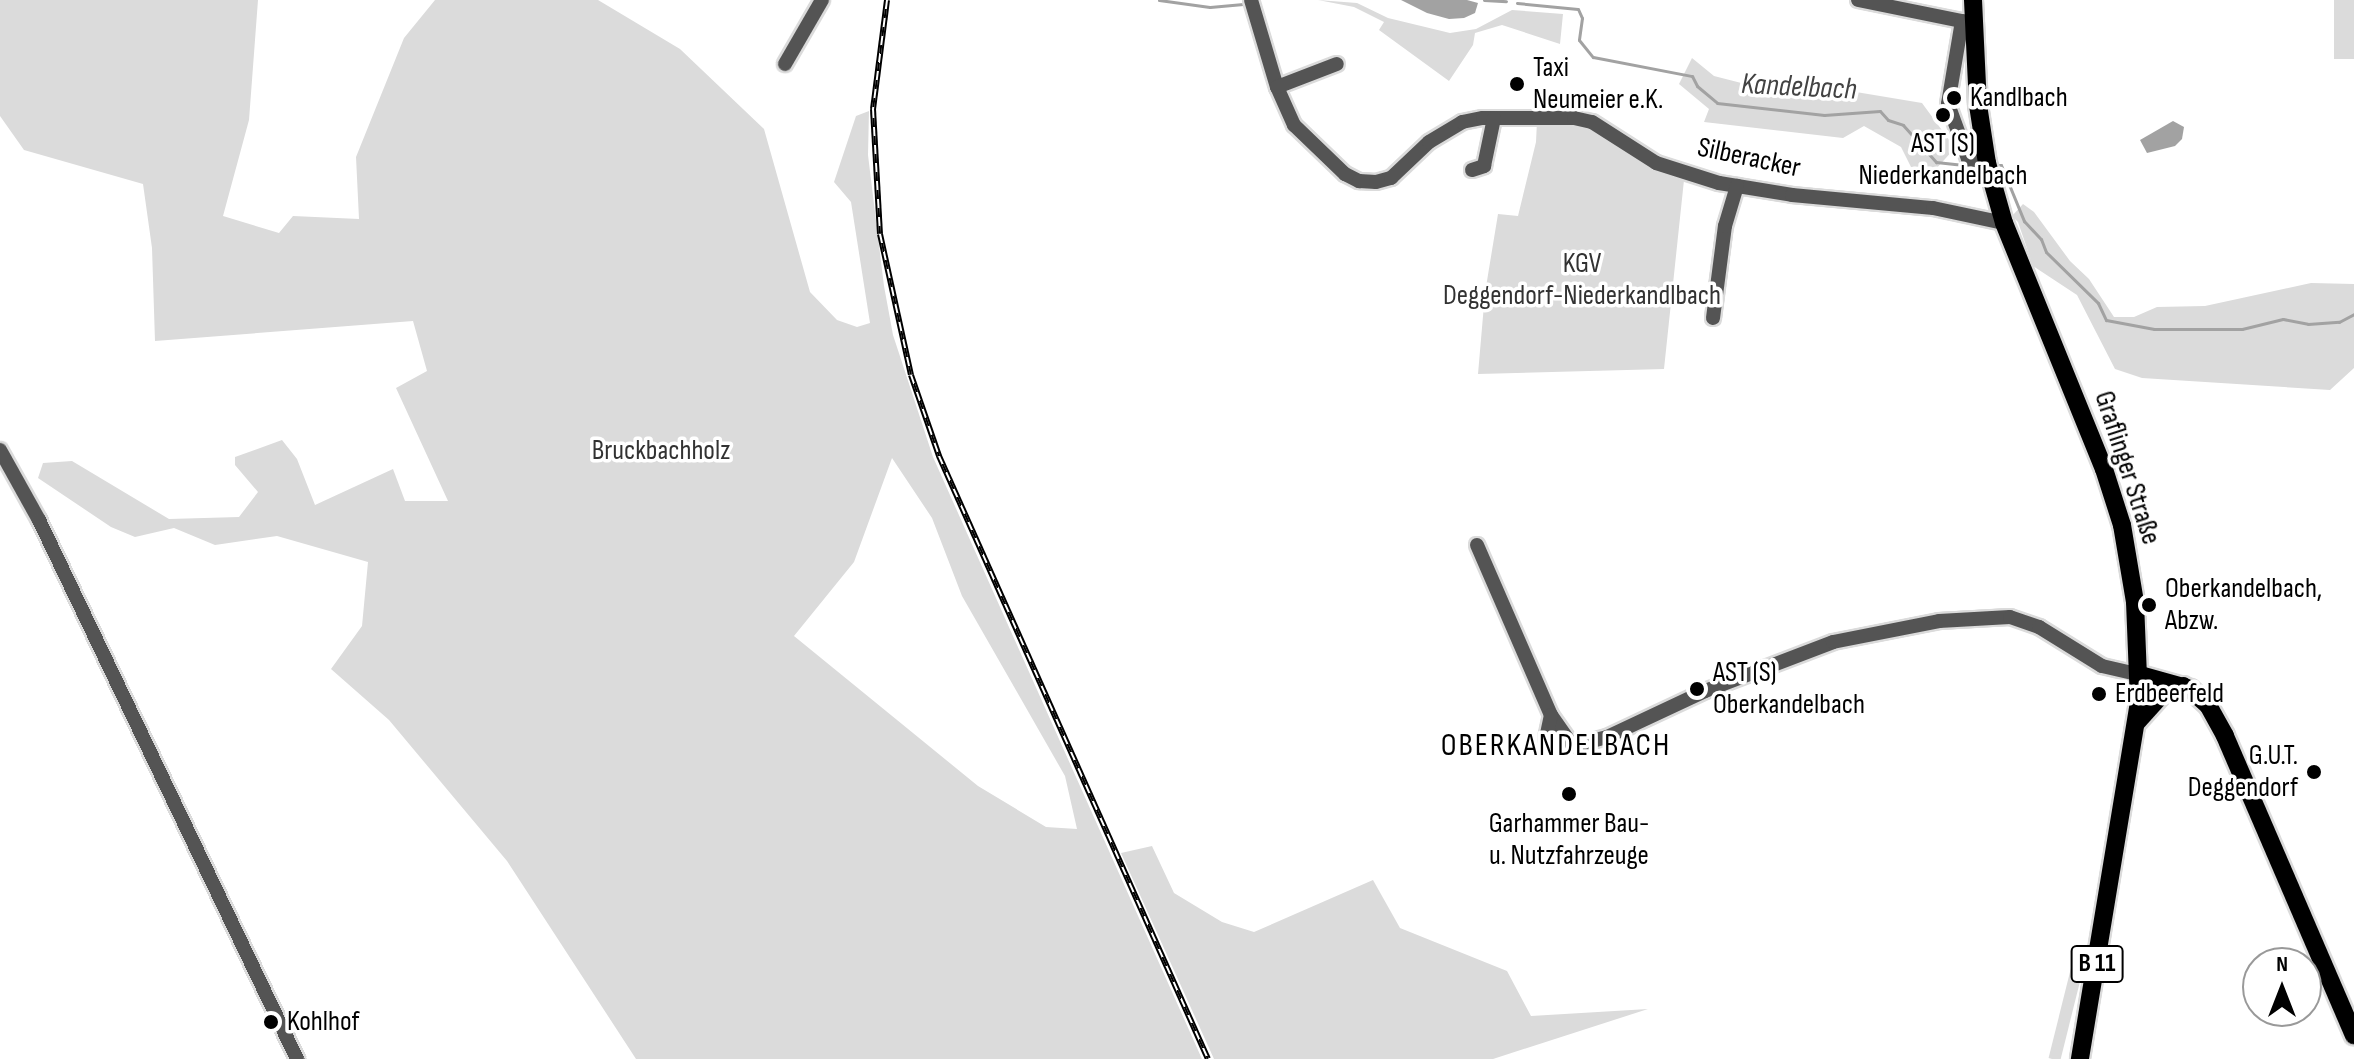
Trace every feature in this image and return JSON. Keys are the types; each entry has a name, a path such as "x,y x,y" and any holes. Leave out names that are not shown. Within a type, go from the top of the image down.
{"main road":[{"name":"Graflinger Straße","path":"1973,0 1967,22 1987,163 2004,223 2104,469 2122,525 2135,602 2140,675"},
{"path":"2140,675 2184,686 2196,692 2208,705 2225,736 2354,1035"},
{"name":"B 11","path":"2080,1059 2136,724 2140,675"},
{"path":"2136,724 2162,694 2184,686"}],"street":[{"path":"785,64 822,0"},
{"name":"Silberacker","path":"1251,0 1285,111 1305,139 1345,174 1359,181 1376,182 1391,178 1446,130 1462,122 1494,118 1574,118 1592,122 1656,163 1737,186 1792,195 1933,208 2004,223"},
{"path":"1864,1 1967,22 1948,104 1968,159 1987,163"},
{"path":"1277,87 1337,64"},
{"path":"1472,170 1484,166 1494,118"},
{"path":"1713,318 1725,226 1737,186"},
{"path":"3,460 46,533 297,1059"},
{"path":"1477,545 1551,715 1546,738 1577,745 1607,737 1705,691 1833,642 1939,621 2010,617 2039,627 2102,666 2140,675"}],"green space":[{"name":"Bruckbachholz","path":"0,0 258,0 249,120 223,216 279,233 293,216 359,219 356,157 404,38 435,0 598,0 680,49 764,129 810,292 837,320 857,327 870,323 851,202 834,182 856,116 869,111 868,155 893,335 933,457 1202,1059 636,1059 507,861 389,720 331,669 362,626 368,562 277,536 215,545 174,528 135,537 111,527 38,478 43,463 72,461 169,519 239,517 258,492 235,465 235,457 282,440 297,459 315,505 393,469 405,501 448,501 396,388 427,371 413,321 155,341 152,248 143,184 24,150 0,116","holes":["892,458 932,518 962,596 1065,776 1077,829 1046,827 978,786 794,636 854,562"]},
{"path":"1318,0 1357,3 1388,18 1450,33 1476,29 1512,10 1563,14 1560,44 1502,25 1475,33 1473,45 1449,81 1379,30 1384,22 1354,7"},
{"path":"2334,0 2354,0 2354,59 2334,59"},
{"path":"1692,58 1714,76 1753,86 1815,93 1826,87 1922,103 1955,148 1935,170 1911,167 1901,147 1864,126 1843,138 1704,122 1709,109 1679,84"},
{"name":"KGV Deggendorf-Niederkandlbach","path":"1537,121 1588,126 1653,169 1684,180 1664,369 1478,374 1485,293 1498,214 1518,216 1536,142"},
{"path":"2023,204 2034,212 2070,261 2089,279 2114,317 2134,317 2157,307 2205,306 2311,283 2354,284 2354,368 2330,390 2142,378 2115,369 2077,295 2033,266 2018,222 2012,216"},
{"path":"1152,846 1174,893 1222,922 1254,932 1373,880 1400,928 1507,971 1531,1016 1648,1009 1493,1059 1214,1059 1121,853"},
{"path":"2072,964 2084,967 2061,1059 2049,1058"}],"shaded area":[{"path":"1401,0 1467,0 1478,3 1475,13 1449,19 1427,13"},
{"path":"2173,121 2184,127 2182,139 2175,146 2147,153 2140,140"}],"waterway":[{"name":"Kandelbach","path":"1159,0 1210,7 1246,4"},
{"name":"Kandelbach","path":"1484,0 1506,1"},
{"name":"Kandelbach","path":"1517,3 1578,9 1582,18 1579,40 1593,57 1692,76 1697,86 1717,103 1824,115 1880,111 1888,120 1903,125 1936,162 1966,165"},
{"name":"Kandelbach","path":"1997,165 2001,165 2024,221 2041,239 2046,252 2098,303 2106,320 2154,329 2242,329 2283,319 2308,324 2339,322 2354,314"}],"railway":[{"path":"887,0 873,109 880,234 911,375 939,456 1208,1059"}],"place":[{"name":"Taxi Neumeier e.K.","path":"1517,84"},
{"name":"Kandlbach","path":"1954,98"},
{"name":"AST (S) Niederkandelbach","path":"1943,115"},
{"name":"Oberkandelbach, Abzw.","path":"2149,605"},
{"name":"AST (S) Oberkandelbach","path":"1697,689"},
{"name":"Erdbeerfeld","path":"2099,694"},
{"name":"G.U.T. Deggendorf","path":"2314,772"},
{"name":"Garhammer Bau- u. Nutzfahrzeuge","path":"1569,794"},
{"name":"Kohlhof","path":"271,1022"}],"district":[{"name":"OBERKANDELBACH","path":"1556,746"}]}
